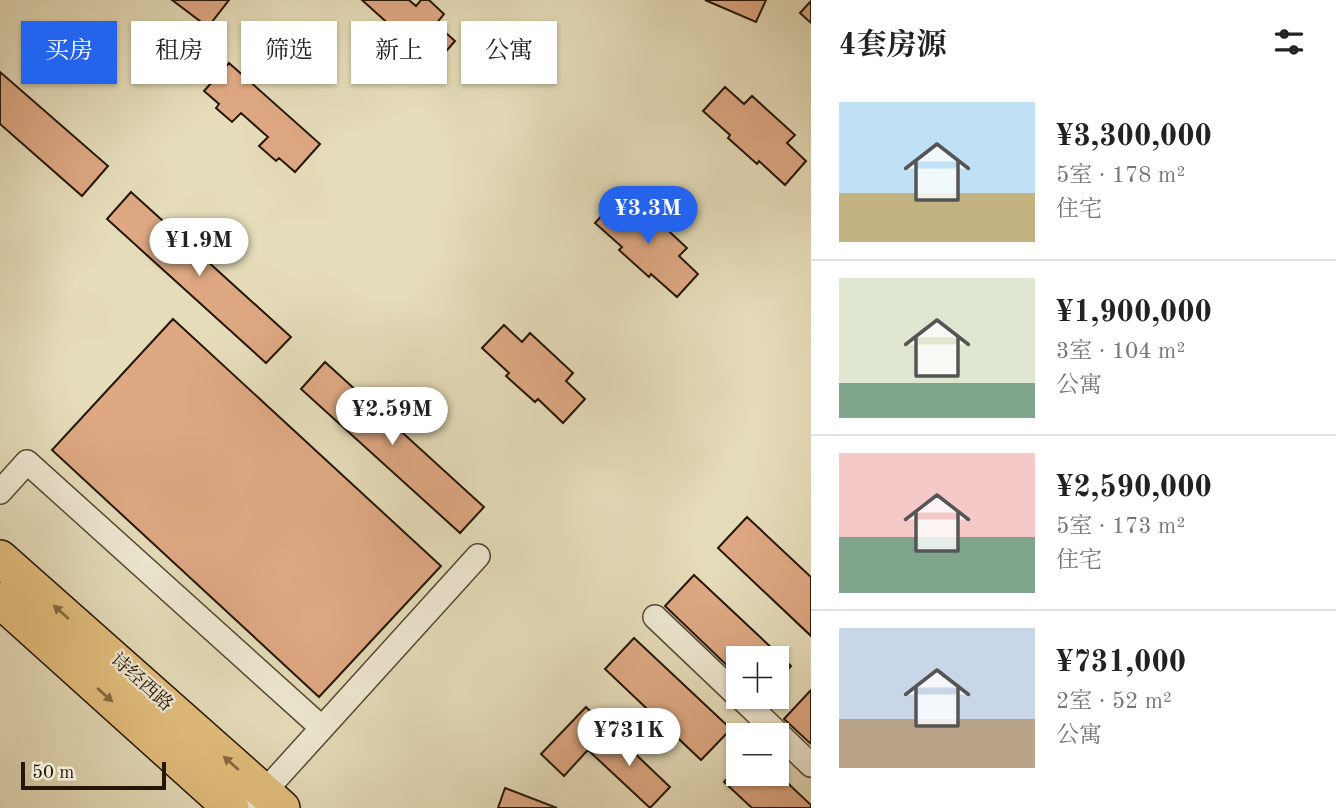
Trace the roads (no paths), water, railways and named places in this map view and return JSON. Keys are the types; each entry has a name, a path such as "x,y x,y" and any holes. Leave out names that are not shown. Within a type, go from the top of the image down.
{"highway":[{"name":"诗经西路","path":"0,558 266,803"},
{"name":"诗经西路","path":"0,600 231,808"}],"lane":[{"path":"0,492 27,462 322,728"},
{"path":"266,803 322,728 478,556"},
{"path":"656,617 726,684"},
{"path":"753,709 811,765"}]}
